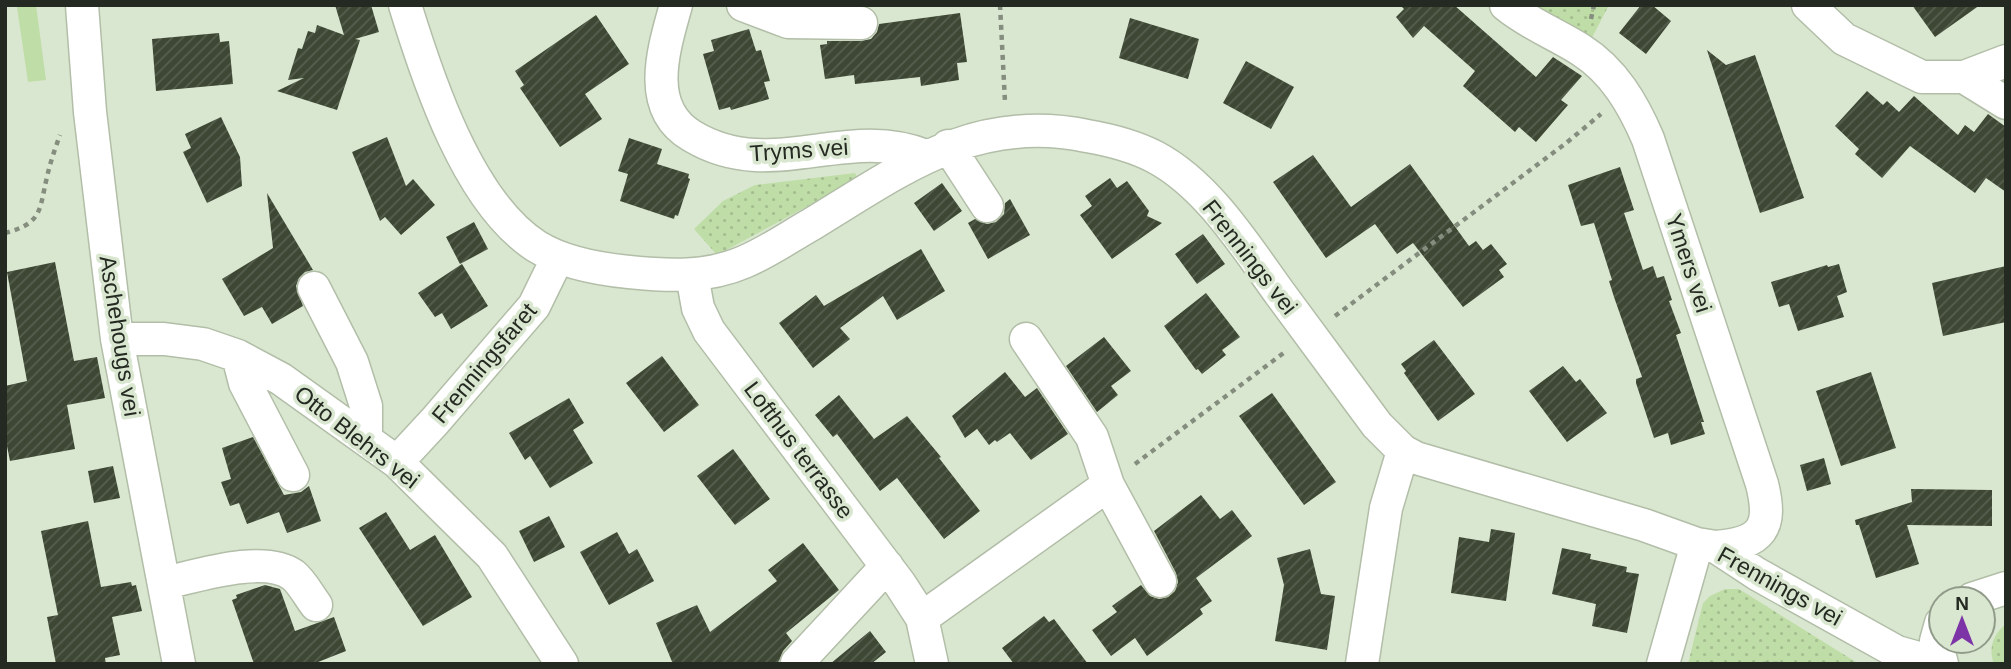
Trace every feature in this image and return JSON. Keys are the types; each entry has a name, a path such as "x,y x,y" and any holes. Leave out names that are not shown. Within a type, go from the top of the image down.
{"street":[{"name":"Aschehougs vei","path":"82,5 90,112 117,339 179,664"},
{"name":"Frennings vei","path":"405,5 437,100 473,172 507,222 538,247 558,257 585,266 620,272 670,276 719,271 766,252 937,151 1005,131 1070,132 1104,139 1155,157 1178,172 1219,211 1377,425 1403,451 1452,470 1707,545 1897,652 1922,659 1940,659"},
{"name":"Tryms vei","path":"676,5 660,69 662,93 681,130 691,136 723,150 746,156 780,156 855,145 884,144 937,151"},
{"path":"743,5 788,22 861,23"},
{"name":"Ymers vei","path":"1506,5 1535,25 1581,50 1605,70 1625,93 1648,139 1767,505 1767,518 1763,528 1752,538 1735,545 1707,545"},
{"path":"1808,5 1844,39 1922,77 1964,77 2006,61"},
{"path":"1964,77 2006,103"},
{"path":"937,151 987,206"},
{"name":"Frenningsfaret","path":"397,462 534,306 558,257"},
{"name":"Lofthus terrasse","path":"692,275 698,308 709,331 887,566 922,618 932,664"},
{"path":"314,288 352,362 366,406 366,440"},
{"name":"Otto Blehrs vei","path":"117,339 164,339 203,344 238,356 281,379 397,462 492,556 562,664"},
{"path":"1026,339 1092,437 1108,485 1160,581"},
{"path":"238,356 245,383 293,475"},
{"path":"1362,664 1386,508 1403,451"},
{"path":"922,618 1108,485"},
{"path":"1663,664 1707,545"},
{"path":"797,663 887,566"},
{"path":"165,583 231,567 267,567 292,575 316,605"}],"path":[{"path":"1000,5 1006,109"},
{"path":"1108,485 1565,144 1625,93"},
{"path":"5,233 33,221 42,206 47,176 61,130 76,116 90,112"},
{"path":"1763,664 1780,664"}],"green space":[{"path":"36,5 46,80 28,82 17,7"},
{"path":"1511,5 1609,5 1585,51"},
{"path":"855,173 858,179 717,255 694,229 723,201 755,185"},
{"path":"1725,589 1739,589 1859,664 1688,664 1703,603 1710,596"},
{"path":"2006,624 2006,664 1994,664 1992,655 1997,655 1998,632"}],"building":[{"path":"335,5 371,5 379,32 355,39 360,40 337,110 277,91 304,78 288,80 298,48 302,49 308,31 315,33 317,25 344,35"},
{"path":"1400,5 1454,5 1536,77 1553,57 1582,76 1561,100 1568,105 1536,142 1519,127 1515,132 1463,86 1475,71 1424,26 1413,38 1396,17 1404,9"},
{"path":"1641,5 1652,5 1671,21 1646,54 1619,33"},
{"path":"1912,5 1980,5 1935,37"},
{"path":"960,13 967,62 957,63 959,80 921,86 920,77 855,84 854,75 825,79 820,45 827,44 827,41 871,39 879,24"},
{"path":"596,15 629,64 585,94 602,119 560,147 520,88 524,85 515,71"},
{"path":"1130,18 1199,39 1188,79 1119,58"},
{"path":"749,29 756,51 761,50 770,81 764,82 769,99 731,110 730,107 719,110 703,54 714,51 711,40"},
{"path":"219,33 220,42 229,41 233,84 156,91 152,39"},
{"path":"1707,50 1726,65 1755,55 1804,198 1760,213"},
{"path":"1246,61 1294,87 1271,129 1223,103"},
{"path":"1867,91 1883,105 1887,101 1899,112 1914,96 1958,135 1965,125 1974,132 1988,114 2006,127 2006,192 1986,178 1975,193 1910,146 1882,178 1855,154 1859,149 1835,126"},
{"path":"221,117 240,157 242,186 207,203 183,152 191,148 185,134"},
{"path":"387,137 406,186 413,179 435,205 401,235 385,217 380,221 352,152"},
{"path":"629,138 662,149 657,164 689,174 690,179 678,216 675,215 674,219 620,201 628,174 618,171"},
{"path":"1313,155 1351,207 1410,164 1469,246 1476,241 1483,250 1491,244 1507,264 1499,270 1504,277 1463,307 1413,243 1397,254 1375,224 1326,258 1273,182"},
{"path":"1620,167 1634,210 1624,213 1643,270 1653,266 1657,278 1664,276 1672,300 1669,301 1681,333 1676,335 1704,422 1701,422 1705,434 1671,445 1668,433 1654,438 1636,383 1636,379 1642,377 1609,281 1612,280 1594,223 1581,226 1568,185"},
{"path":"1110,178 1117,188 1127,181 1149,211 1147,216 1162,223 1112,259 1080,215 1092,206 1085,196"},
{"path":"942,183 962,211 934,231 914,203"},
{"path":"267,193 313,270 305,272 296,286 303,306 272,324 262,307 244,316 222,279 273,248"},
{"path":"1010,199 1030,235 988,259 968,223 975,219 987,224 996,222 1004,214 1005,203"},
{"path":"474,222 488,249 460,264 446,237"},
{"path":"1203,234 1225,264 1197,284 1175,254"},
{"path":"921,249 945,291 897,320 883,296 840,328 850,339 813,368 779,323 816,295 824,306"},
{"path":"55,262 74,361 97,357 105,398 67,405 75,449 10,461 5,436 5,386 27,381 7,272"},
{"path":"462,264 488,306 451,329 442,313 435,317 418,293"},
{"path":"1839,264 1847,292 1837,296 1844,317 1798,331 1789,304 1779,307 1771,282 1827,265"},
{"path":"2006,266 2006,322 1943,336 1932,283"},
{"path":"1206,293 1240,337 1222,350 1226,355 1202,374 1196,370 1164,326"},
{"path":"1104,337 1131,371 1111,386 1118,395 1097,412 1066,366"},
{"path":"1434,340 1475,394 1438,421 1404,373 1406,371 1401,364"},
{"path":"662,356 699,405 664,432 626,383"},
{"path":"1563,366 1576,382 1580,379 1607,413 1567,442 1529,391"},
{"path":"1005,372 1025,397 1037,388 1068,434 1031,460 1010,433 989,445 977,429 965,438 952,416"},
{"path":"1871,372 1896,448 1841,466 1816,391"},
{"path":"1272,393 1336,482 1304,505 1239,416"},
{"path":"839,395 874,439 907,416 980,511 944,539 897,478 880,491 837,434 833,437 815,415"},
{"path":"569,398 584,423 573,430 593,463 550,488 530,456 525,460 509,433"},
{"path":"253,437 284,495 301,492 309,486 321,521 287,533 279,512 247,524 239,503 230,506 221,482 231,479 222,448"},
{"path":"733,449 770,499 735,525 697,476"},
{"path":"1824,458 1831,484 1807,491 1800,465"},
{"path":"113,466 120,498 94,503 88,471"},
{"path":"1911,489 1992,490 1992,526 1907,525 1919,564 1876,578 1855,520 1912,502"},
{"path":"1201,495 1220,519 1232,510 1252,536 1196,578 1212,601 1200,609 1203,614 1147,656 1135,638 1111,656 1092,630 1117,612 1112,606 1141,585 1150,596 1159,599 1168,597 1175,591 1178,582 1176,573 1154,531"},
{"path":"386,512 410,550 435,535 472,597 423,626 359,528"},
{"path":"549,516 565,547 534,562 519,531"},
{"path":"88,521 101,587 131,582 132,586 136,585 142,611 112,617 120,655 105,658 106,664 56,664 47,617 58,615 41,531"},
{"path":"1491,529 1515,533 1506,601 1451,593 1459,537 1489,542"},
{"path":"617,532 629,554 637,549 654,581 609,605 580,552"},
{"path":"803,543 839,590 786,633 792,641 776,664 673,664 656,623 697,605 710,632 777,581 768,570"},
{"path":"1562,548 1591,554 1590,559 1627,567 1626,572 1639,574 1627,633 1592,626 1596,604 1552,594"},
{"path":"1310,549 1321,594 1335,596 1327,650 1275,641 1284,585 1277,558"},
{"path":"265,585 280,589 295,631 334,617 346,651 313,664 254,664 232,600 237,598 236,595"},
{"path":"1044,616 1049,622 1054,619 1088,664 1014,664 1002,648"},
{"path":"870,631 886,652 871,664 830,664"}]}
